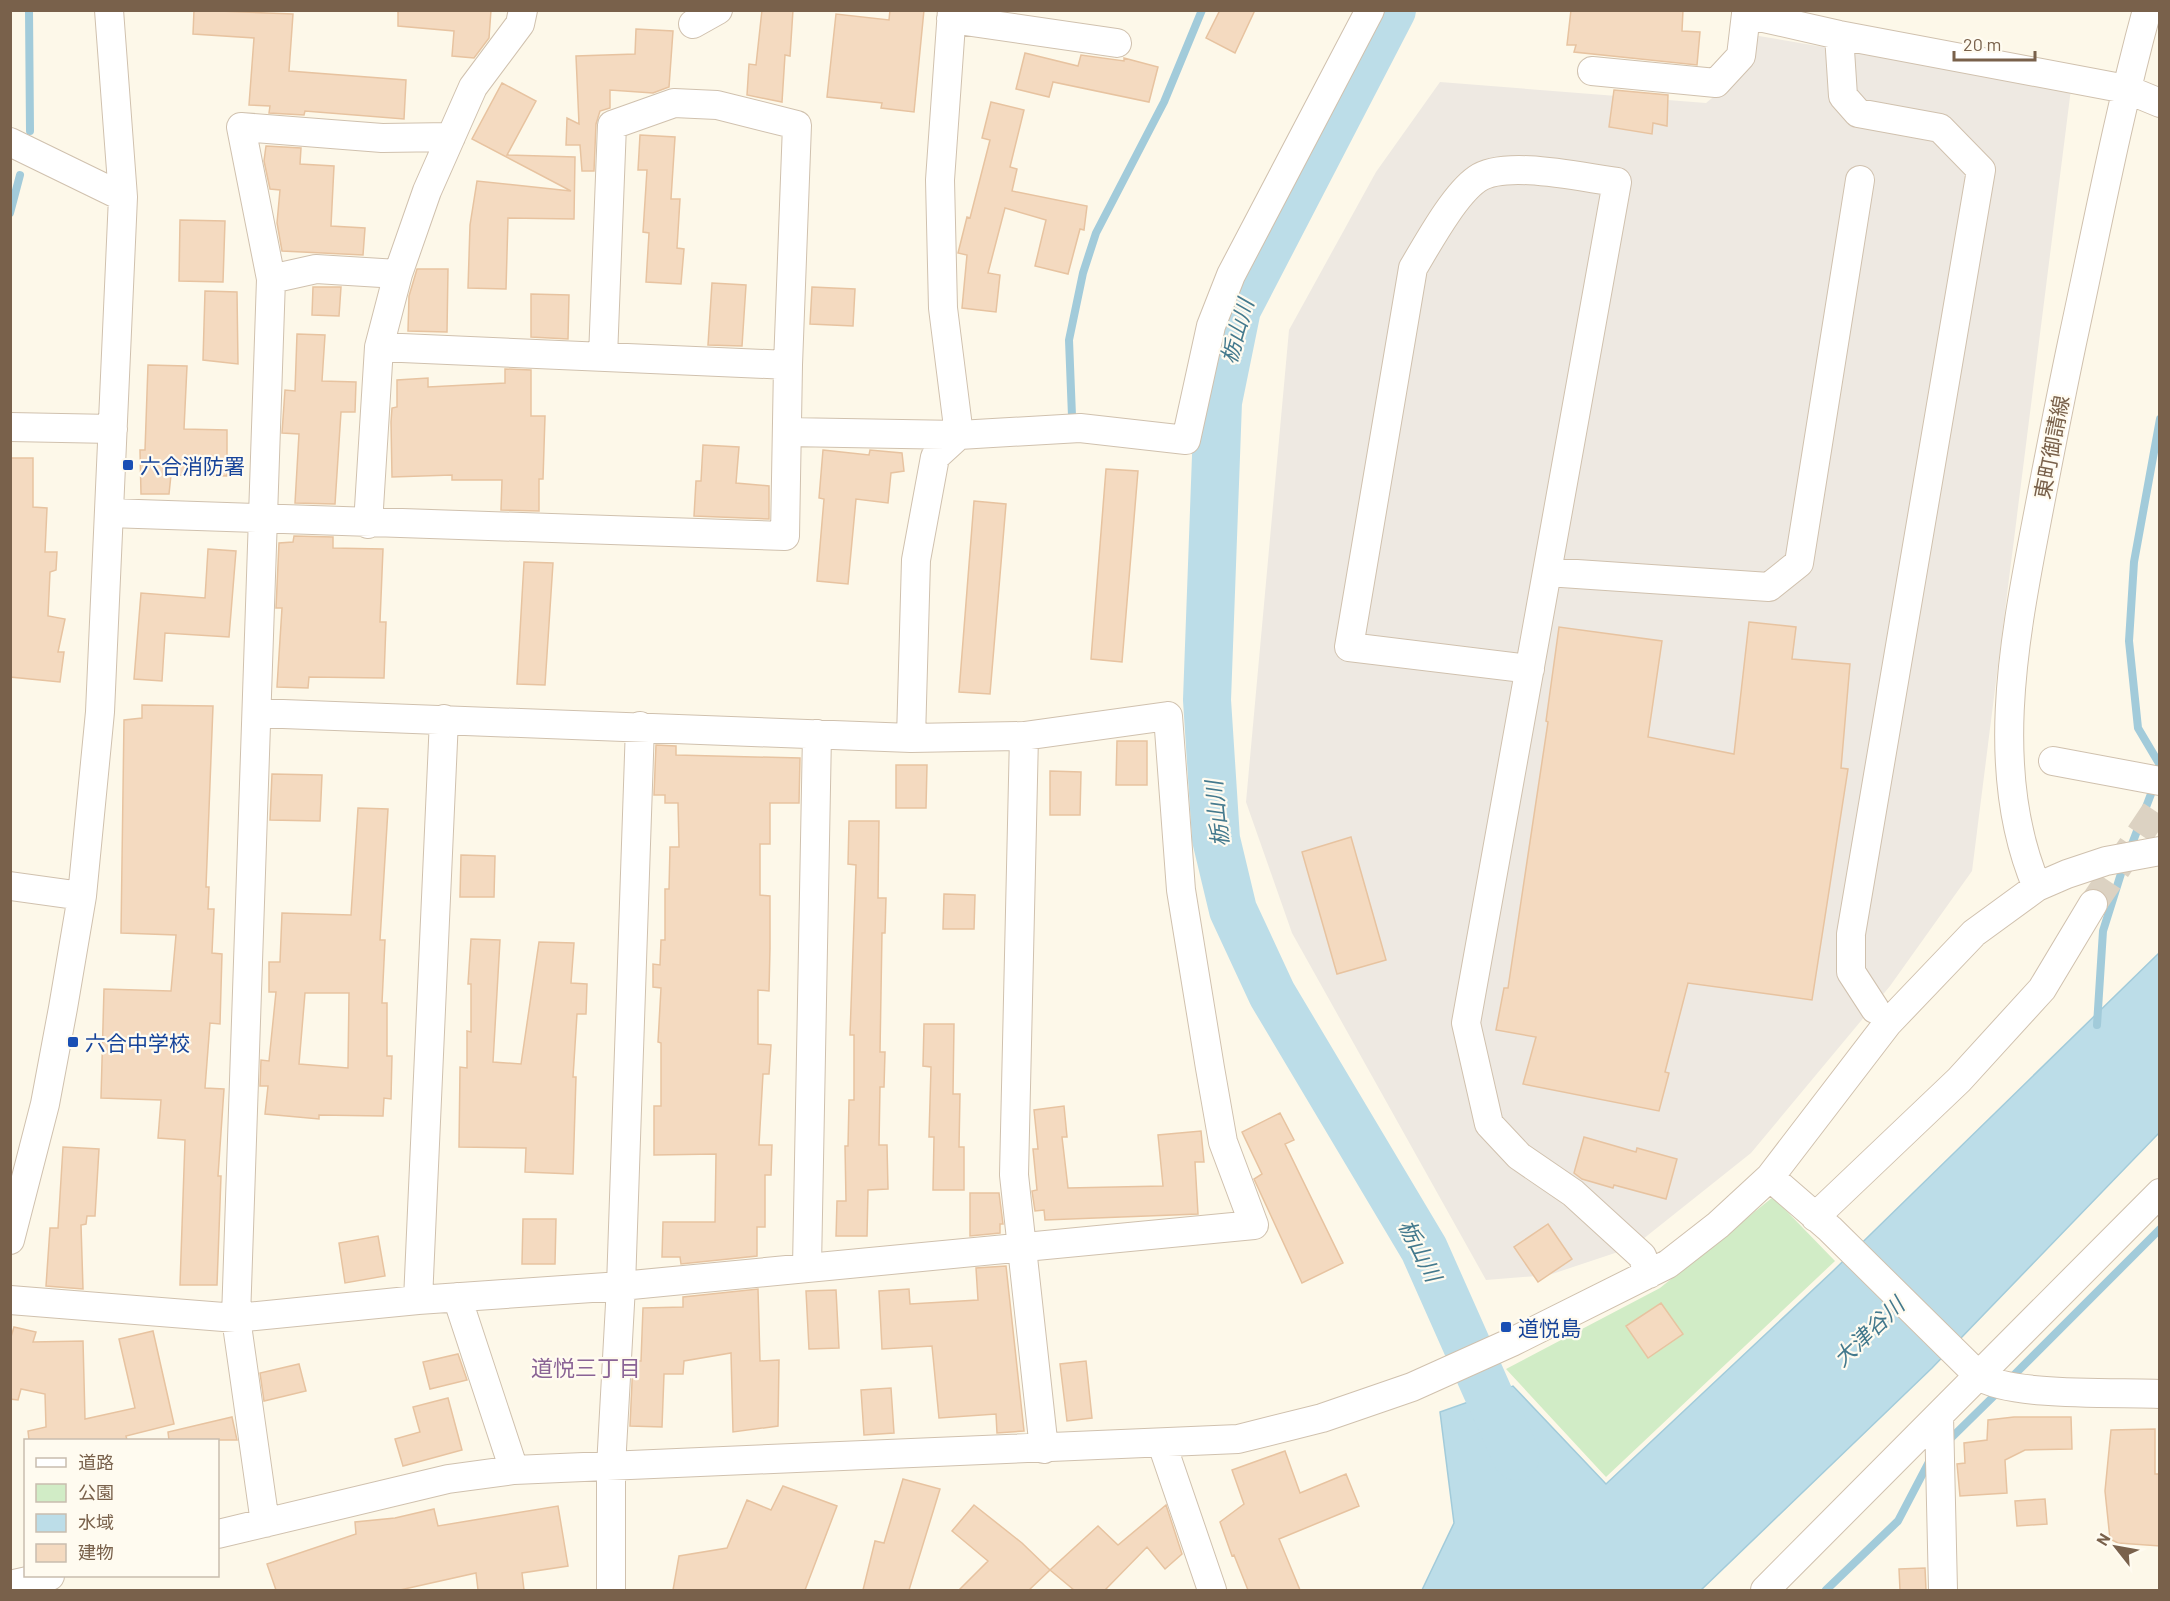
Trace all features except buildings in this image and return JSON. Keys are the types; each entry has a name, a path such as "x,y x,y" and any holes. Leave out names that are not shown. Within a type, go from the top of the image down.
{"street":[{"path":"10,1240 14,1211 45,1104 82,896 99,712 123,197 109,10"},
{"path":"368,524 379,347 398,274 427,191 473,87 520,24 523,10"},
{"path":"693,24 718,10"},
{"path":"787,432 959,435 1080,428 1185,440 1211,326 1231,275 1370,10"},
{"name":"東町御請線","path":"2037,887 2023,849 2009,772 2015,638 2053,432 2126,89 2147,10"},
{"path":"1592,70 1716,83 1741,56 1747,12 1839,35 2126,89 2160,103"},
{"path":"959,435 943,308 940,192 952,14 1117,43"},
{"path":"1839,35 1843,96 1858,113 1940,128 1981,170 1851,934 1851,972 1875,1010"},
{"path":"109,513 368,524 784,536 788,365 798,125 717,105 674,103 612,125 603,357"},
{"path":"265,1523 236,1318 272,279 241,127 382,138 451,137"},
{"path":"11,145 123,197"},
{"path":"1530,669 1350,647 1413,268 1444,217 1478,178 1510,168 1617,182 1530,669 1466,1023 1489,1124 1519,1156 1573,1193 1642,1256 1649,1274"},
{"path":"1547,572 1769,587 1799,562 1860,180"},
{"path":"272,279 316,269 398,274"},
{"path":"379,347 788,365"},
{"path":"10,427 113,429"},
{"path":"911,738 916,560 935,457 959,435"},
{"path":"10,1300 236,1318 418,1299 621,1286 1254,1224 1223,1142 1210,1068 1181,890 1168,716 1024,736 911,738 257,713"},
{"path":"418,1299 444,719"},
{"path":"611,1590 611,1467 621,1286 640,726"},
{"path":"807,1267 817,734"},
{"path":"1024,736 1014,1175 1044,1449"},
{"path":"2053,760 2160,781"},
{"path":"219,1534 447,1479 514,1470 1238,1439 1322,1418 1412,1387 1512,1342 1668,1264 1718,1225 1770,1177 1888,1023 1974,933 2037,887 2106,861 2160,851"},
{"path":"10,886 82,896"},
{"path":"1823,1223 2042,989 2094,904"},
{"path":"1770,1177 1823,1223 1979,1376 1990,1383 2023,1389 2160,1394"},
{"path":"1765,1590 2160,1193"},
{"path":"457,1297 514,1470"},
{"path":"1939,1416 1943,1590"},
{"path":"1162,1444 1212,1590"},
{"path":"10,1585 42,1577"}],"shaded area":[{"path":"1753,35 2071,89 1972,871 1890,986 1751,1153 1633,1247 1549,1275 1486,1280 1292,933 1246,802 1289,330 1376,172 1440,82 1706,103 1733,81"}],"green space":[{"path":"1773,1197 1835,1261 1606,1477 1506,1369 1660,1288"}],"water":[{"name":"大津谷川","path":"2159,953 2159,1133 1932,1368 1701,1590 1422,1590 1454,1523 1440,1412 1513,1386 1606,1484 1833,1271"}],"waterway":[{"path":"29,10 30,131"},
{"path":"1072,416 1069,340 1083,273 1096,233 1164,102 1202,10"},
{"name":"栃山川","path":"1392,10 1237,309 1218,402 1207,700 1216,839 1233,910 1272,994 1424,1249 1516,1456"},
{"path":"10,213 20,175"},
{"path":"2160,419 2134,562 2129,641 2138,728 2160,765"},
{"path":"2129,852 2154,786"},
{"path":"2097,1025 2103,931 2124,864"},
{"path":"2010,1379 2160,1229"},
{"path":"1946,1443 1999,1391"},
{"path":"1826,1590 1898,1521 1931,1458"}],"tunnel":[{"path":"2093,904 2160,804"}],"place":[{"name":"六合消防署","path":"128,465"},
{"name":"六合中学校","path":"73,1042"},
{"name":"道悦島","path":"1506,1327"}],"district":[{"name":"道悦三丁目","path":"586,1367"}]}
